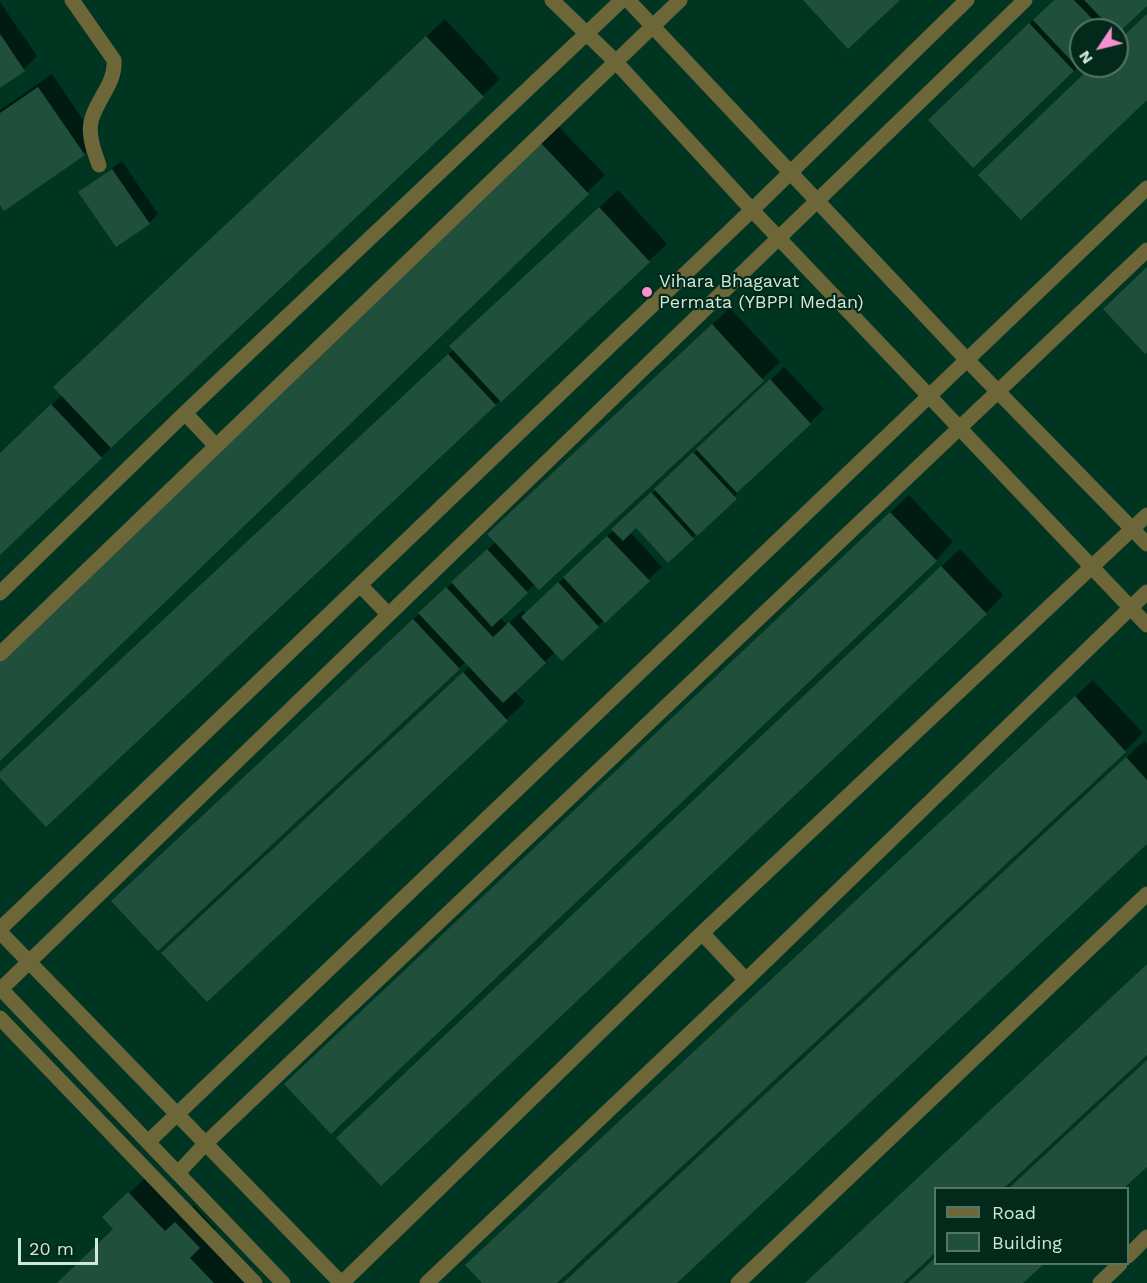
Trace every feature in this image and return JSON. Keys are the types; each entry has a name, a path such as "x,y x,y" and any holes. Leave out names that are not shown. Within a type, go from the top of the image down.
{"street":[{"path":"72,0 114,60 111,81 91,119 91,141 99,165"},
{"path":"552,0 615,61 928,397 1147,625"},
{"path":"0,593 185,413 622,0"},
{"path":"628,0 967,360 1147,544"},
{"path":"0,654 680,0"},
{"path":"967,0 752,210 0,930 342,1283 702,933 1147,515"},
{"path":"282,1283 0,989 1025,0"},
{"path":"148,1142 1147,189"},
{"path":"178,1173 205,1144 1147,250"},
{"path":"185,413 216,446"},
{"path":"360,585 388,614"},
{"path":"427,1283 746,980 1147,592"},
{"path":"738,1283 1147,894"},
{"path":"702,933 746,980"},
{"path":"0,1018 255,1283"},
{"path":"1129,1255 1147,1238"},
{"path":"1100,1283 1118,1265"}],"building":[{"path":"803,0 900,0 848,49"},
{"path":"1054,0 1074,0 1091,18 1069,18 1069,58 1033,20"},
{"path":"1084,0 1147,0 1147,6 1129,23 1129,18 1101,18"},
{"path":"1147,14 1147,100 1021,220 978,175 1079,78 1129,78 1129,31"},
{"path":"1029,23 1069,66 1069,76 973,168 928,120"},
{"path":"0,34 25,71 0,88"},
{"path":"426,36 484,97 111,448 53,387"},
{"path":"38,87 85,155 4,211 0,205 0,113"},
{"path":"540,142 589,194 0,761 0,661"},
{"path":"112,169 150,224 116,247 78,192"},
{"path":"599,207 650,262 501,402 449,346"},
{"path":"1147,267 1147,352 1145,354 1103,309"},
{"path":"712,324 764,381 539,590 487,534"},
{"path":"448,354 496,405 46,827 0,778 0,772"},
{"path":"770,379 811,424 737,493 696,449"},
{"path":"51,404 102,458 0,555 0,453"},
{"path":"693,452 737,499 697,536 654,489"},
{"path":"651,492 694,539 668,563 636,528 623,541 611,529"},
{"path":"890,512 937,561 331,1134 284,1084"},
{"path":"607,536 650,581 605,623 563,577"},
{"path":"487,549 528,593 492,627 451,582"},
{"path":"941,566 987,614 381,1186 336,1138"},
{"path":"558,582 599,627 562,661 521,617"},
{"path":"446,587 493,637 509,622 546,663 503,703 418,613"},
{"path":"413,619 460,669 158,951 111,901"},
{"path":"463,672 508,721 207,1002 161,953"},
{"path":"1075,696 1126,752 557,1283 482,1283 465,1265"},
{"path":"1126,757 1147,780 1147,844 677,1283 563,1283"},
{"path":"1147,964 1147,1055 1005,1187 934,1187 934,1254 903,1283 805,1283"},
{"path":"1147,1060 1147,1167 1125,1187 1010,1187"},
{"path":"128,1192 165,1231 175,1222 200,1248 190,1258 214,1283 57,1283 113,1229 102,1217"},
{"path":"934,1259 934,1265 1043,1265 1023,1283 908,1283"}],"place":[{"name":"Vihara Bhagavat Permata (YBPPI Medan)","path":"647,292"}]}
